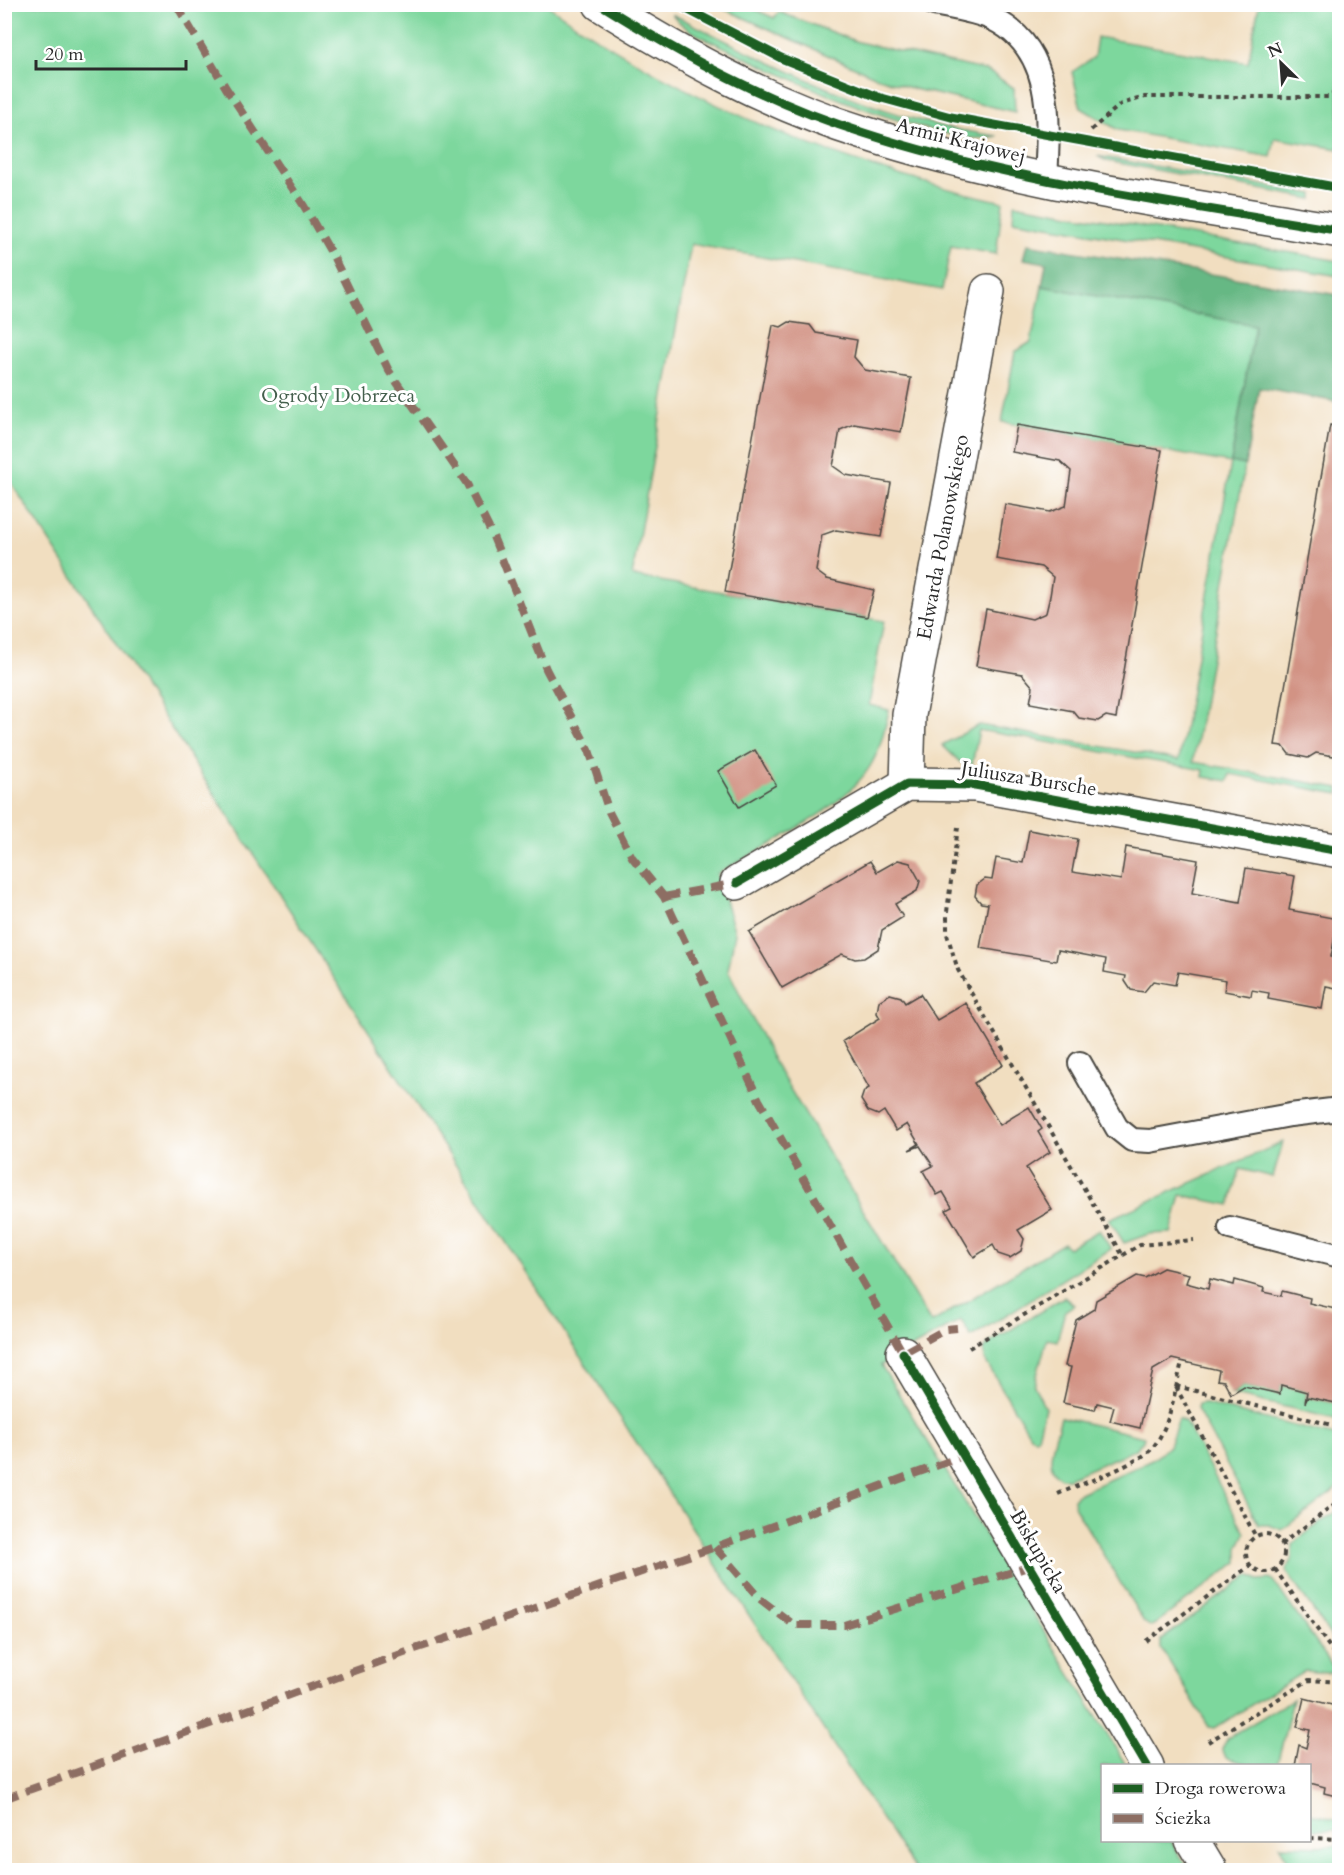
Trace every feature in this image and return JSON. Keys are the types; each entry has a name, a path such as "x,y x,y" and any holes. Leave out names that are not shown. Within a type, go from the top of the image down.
{"street":[{"name":"Armii Krajowej","path":"600,4 678,53 768,96 862,133 946,158 1046,180 1340,231"},
{"name":"Edwarda Polanowskiego","path":"907,784 909,715 988,291"},
{"name":"Juliusza Bursche","path":"907,784 961,784 1340,851"},
{"path":"737,883 907,784"},
{"name":"Biskupicka","path":"903,1353 1146,1764"},
{"path":"1193,1842 1210,1870"}],"lane":[{"path":"934,4 992,19 1015,33 1031,53 1042,79 1047,107 1046,180"},
{"path":"1080,1063 1117,1128 1132,1140 1150,1141 1290,1115 1340,1109"},
{"path":"1230,1228 1340,1256"}],"path":[{"path":"1091,130 1121,104 1145,98 1328,97 1340,90"},
{"path":"961,784 959,821 947,912 947,934 958,970 1122,1254"},
{"path":"969,1348 1140,1245 1191,1241 1230,1228"},
{"path":"1058,1494 1134,1460 1153,1447 1165,1424 1182,1362"},
{"path":"1175,1386 1340,1427"},
{"path":"1175,1386 1256,1537"},
{"path":"1281,1544 1340,1501"},
{"path":"1270,1535 1281,1544 1284,1557 1275,1569 1263,1572 1251,1565 1247,1548 1256,1537 1270,1535"},
{"path":"1146,1641 1251,1565"},
{"path":"1275,1569 1340,1662"},
{"path":"1208,1742 1310,1680 1340,1682"},
{"path":"1311,1838 1340,1839"}],"green space":[{"name":"Ogrody Dobrzeca","path":"5,5 547,5 599,40 653,72 765,126 882,170 1003,202 996,254 951,246 942,290 691,244 632,576 884,621 869,705 889,710 880,744 872,763 860,780 844,796 824,811 717,874 735,933 728,970 775,1064 931,1323 1064,1243 1068,1248 1099,1230 1111,1249 971,1337 961,1320 881,1365 1125,1764 1101,1764 1101,1842 1172,1842 1189,1870 915,1870 5,473"},
{"path":"715,5 745,5 774,18 779,12 858,42 988,71 1014,88 1015,112 914,89 879,78"},
{"path":"1259,5 1339,5 1339,149 1275,138 1271,157 1118,130 1081,108 1072,72 1094,57 1097,37 1248,63"},
{"path":"672,14 790,72 871,105 913,119 998,136 967,138 869,111 785,76 706,39 684,26"},
{"path":"1097,156 1313,194 1313,199 1107,161"},
{"path":"1014,204 1339,261 1339,276 1013,220"},
{"path":"1027,244 1339,295 1339,402 1259,388 1245,465 1231,462 1255,325 1042,286 1046,263 1023,259"},
{"path":"1042,286 1255,325 1231,462 1245,465 1193,762 1339,788 1339,794 1230,774 1228,781 1203,777 1204,770 979,730 972,765 960,762 942,745 979,725 1179,760 1231,463 1002,422 1015,352 1031,342"},
{"path":"1283,1142 1273,1177 1240,1169 1230,1205 1181,1195 1171,1233 1149,1234 1124,1243 1109,1219"},
{"path":"1064,1297 1074,1305 1065,1311 1057,1341 1047,1339 1034,1386 1045,1407 1038,1437 1035,1439 1030,1435 985,1360 984,1350 989,1343"},
{"path":"1281,1385 1307,1392 1305,1403 1308,1397 1339,1404 1339,1420 1231,1394 1244,1386 1280,1394"},
{"path":"1202,1403 1339,1437 1339,1487 1282,1530 1269,1525 1259,1525 1197,1409 1198,1404"},
{"path":"1061,1417 1144,1437 1143,1441 1134,1450 1069,1478 1061,1478 1055,1473 1051,1459"},
{"path":"1179,1418 1185,1421 1245,1533 1238,1548 1238,1562 1151,1627 1144,1622 1074,1506 1074,1499 1080,1493 1154,1459 1169,1446"},
{"path":"1339,1509 1339,1648 1286,1571 1292,1560 1292,1544"},
{"path":"1249,1575 1258,1580 1272,1579 1336,1671 1327,1673 1305,1671 1215,1728 1209,1727 1161,1648 1161,1640"},
{"path":"1293,1699 1277,1764 1247,1764 1226,1758 1222,1748 1228,1738"},
{"path":"1311,1813 1339,1820 1339,1830 1311,1830"},
{"path":"1279,1845 1339,1846 1339,1870 1294,1870"}],"building":[{"path":"789,322 810,325 816,333 857,340 854,357 865,370 911,378 901,432 854,424 840,430 833,466 846,475 891,483 881,537 836,530 822,535 816,571 827,579 874,590 867,617 725,592 773,325 781,327"},
{"path":"1017,425 1162,450 1116,718 1106,716 1098,721 1079,718 1073,711 1030,703 1033,687 1022,674 976,666 986,609 1032,619 1046,613 1050,596 1053,577 1041,567 996,559 1005,504 1050,512 1066,506 1071,471 1060,461 1012,452"},
{"path":"1330,425 1340,426 1340,757 1316,753 1308,758 1289,754 1283,746 1275,745"},
{"path":"755,750 776,785 739,807 718,771"},
{"path":"1029,830 1078,839 1072,872 1121,880 1126,847 1198,860 1192,893 1240,902 1246,868 1295,876 1289,910 1338,919 1331,957 1340,959 1340,985 1336,988 1326,986 1322,1009 1268,999 1269,993 1252,990 1251,996 1224,991 1226,980 1178,972 1175,985 1153,981 1144,992 1131,990 1125,981 1126,976 1104,972 1106,959 1058,950 1056,961 980,948 988,904 981,903 975,896 977,885 985,879 992,880 996,858 1023,863"},
{"path":"898,860 910,863 920,881 917,891 895,904 903,917 882,930 878,949 864,958 855,959 842,954 782,988 749,932 870,861 877,872"},
{"path":"890,994 901,997 905,1003 920,994 937,1020 966,1003 1003,1065 974,1083 1000,1125 1029,1107 1042,1129 1038,1132 1050,1152 1026,1168 1052,1210 1018,1230 1024,1239 1021,1251 1010,1258 998,1254 993,1245 974,1257 946,1210 952,1207 943,1192 937,1195 923,1171 933,1166 920,1146 909,1150 919,1144 907,1124 896,1131 884,1111 878,1115 868,1111 861,1100 864,1091 869,1088 843,1041 880,1018 877,1013 879,1001"},
{"path":"1163,1268 1189,1274 1186,1283 1208,1289 1210,1279 1234,1285 1235,1280 1264,1288 1263,1292 1281,1296 1282,1291 1310,1298 1309,1303 1340,1310 1340,1404 1308,1397 1305,1403 1307,1392 1281,1385 1280,1394 1244,1386 1231,1394 1224,1381 1217,1380 1219,1370 1172,1359 1153,1370 1140,1428 1110,1421 1114,1407 1097,1403 1095,1410 1063,1403 1071,1367 1065,1366 1076,1320 1094,1309 1096,1300 1137,1276 1145,1278"},
{"path":"1304,1698 1340,1707 1340,1797 1324,1793 1325,1787 1311,1783 1311,1764 1295,1764 1299,1745 1306,1748 1310,1730 1297,1727"}],"marked path":[{"path":"176,4 226,88 304,206 333,256 389,371 467,484 492,534 546,669 589,750 609,812 632,857 664,897 759,1100 903,1353 946,1329 957,1328"},
{"path":"664,897 737,883"},
{"path":"4,1799 415,1649 715,1547 963,1456"},
{"path":"715,1547 760,1599 794,1625 844,1625 1028,1567"}],"cycle path":[{"path":"600,4 728,77 795,108 864,133 1040,179 1340,231"},
{"path":"677,4 781,58 878,97 951,117 1340,188"},
{"path":"737,883 907,784 975,785 1340,851"},
{"path":"903,1353 1146,1764"}]}
